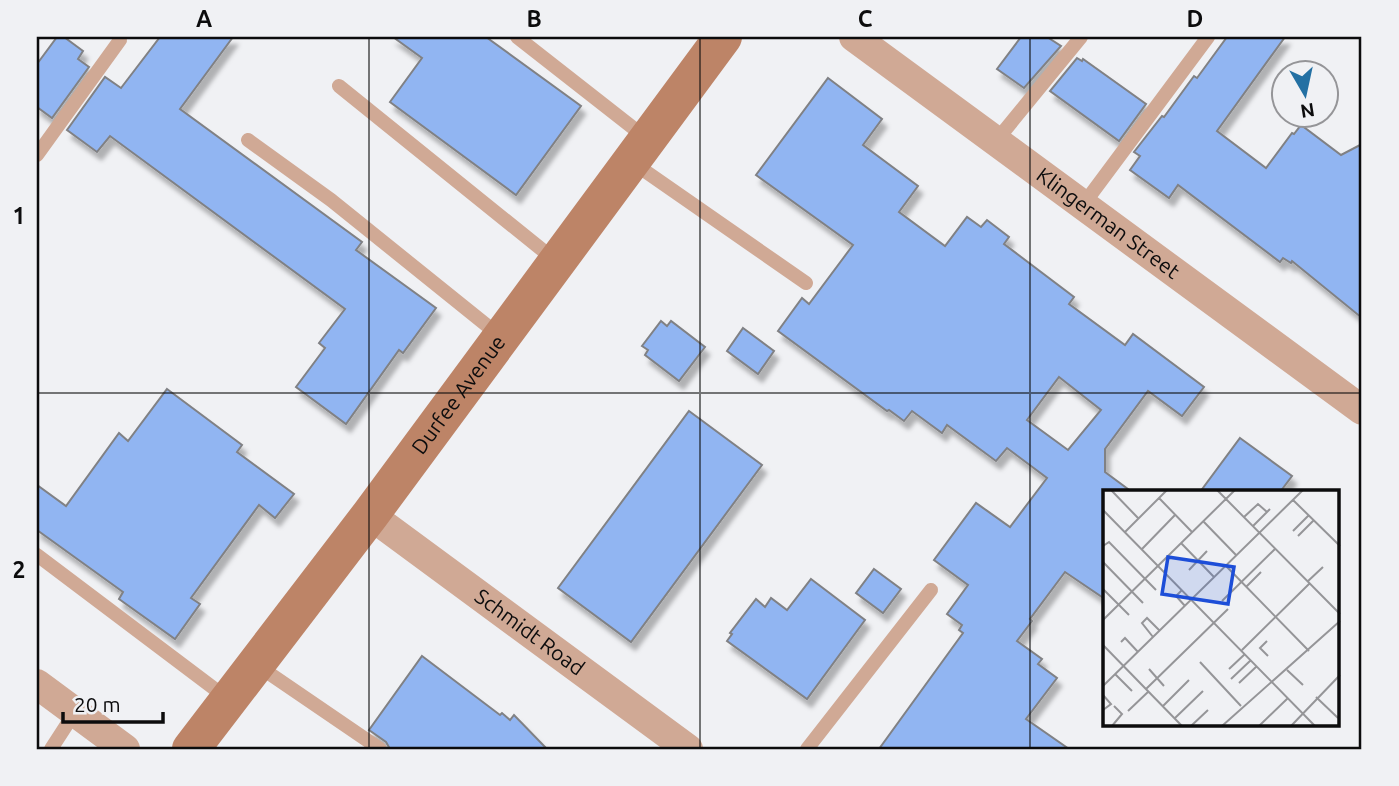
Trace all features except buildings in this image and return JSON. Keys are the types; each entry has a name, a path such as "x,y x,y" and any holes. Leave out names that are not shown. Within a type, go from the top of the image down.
{"main road":[{"name":"Durfee Avenue","path":"191,749 370,515 723,37"}],"street":[{"name":"Klingerman Street","path":"854,37 1362,410"},
{"name":"Schmidt Road","path":"370,515 688,749"},
{"path":"37,684 125,749"}],"lane":[{"path":"517,37 639,150 806,282"},
{"path":"996,142 1081,37"},
{"path":"1083,205 1208,37"},
{"path":"37,155 120,40"},
{"path":"340,86 557,261"},
{"path":"248,140 331,200 501,337"},
{"path":"37,555 169,657 229,699"},
{"path":"807,749 931,590"},
{"path":"256,664 380,749"},
{"path":"51,749 75,712"}]}
